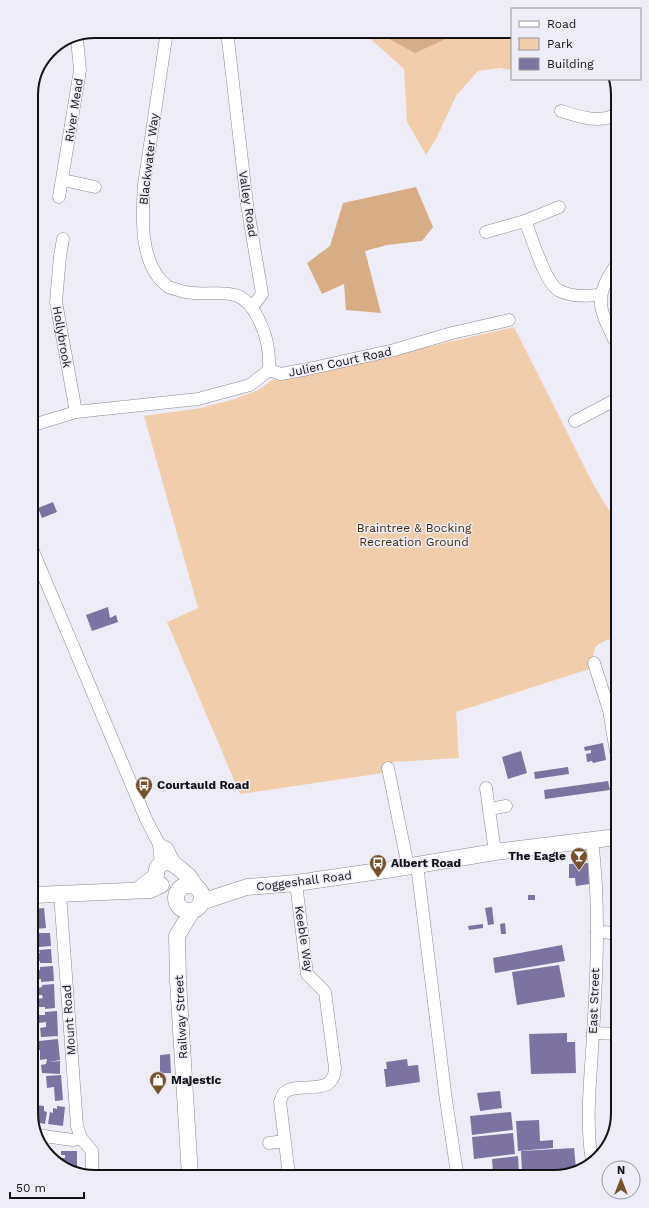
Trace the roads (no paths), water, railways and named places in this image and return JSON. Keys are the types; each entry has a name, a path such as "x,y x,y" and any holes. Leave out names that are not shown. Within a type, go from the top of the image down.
{"main road":[{"name":"Coggeshall Road","path":"196,897 247,887 296,883 495,852 611,838"},
{"path":"38,895 140,889 150,890 166,874"},
{"path":"166,874 192,878 196,897 178,933"},
{"path":"166,874 164,892 185,910 196,897"},
{"path":"176,902 181,889 188,885 196,897"},
{"name":"Railway Street","path":"176,902 174,918 178,933 178,981 190,1170"}],"street":[{"name":"Blackwater Way","path":"166,38 144,185 143,211 150,264 168,287 191,294 231,293 246,299 253,306"},
{"name":"Valley Road","path":"228,38 247,204 262,294 253,306"},
{"name":"River Mead","path":"59,197 80,70 77,41"},
{"path":"561,111 575,116 604,120 611,117"},
{"path":"63,180 95,186"},
{"path":"486,232 525,221 560,207"},
{"path":"525,221 551,283 559,291 582,296 600,296"},
{"name":"Hollybrook","path":"64,238 60,256 56,302 76,412"},
{"path":"611,273 605,282 600,296 603,317 611,333"},
{"path":"38,423 76,412 198,398 250,385 269,370 270,353 261,322 253,306"},
{"name":"Julien Court Road","path":"269,370 281,374 308,369 394,350 452,333 509,320"},
{"path":"575,421 611,402"},
{"path":"38,562 146,818 159,844 166,874"},
{"path":"594,663 609,710 611,722"},
{"path":"388,768 412,866 457,1170"},
{"path":"486,788 495,852"},
{"path":"489,809 506,806"},
{"name":"East Street","path":"591,1156 590,1085 594,1033 598,931 592,840"},
{"name":"Keeble Way","path":"288,1170 280,1102 284,1093 290,1090 323,1086 333,1077 335,1068 325,992 307,974 296,883"},
{"name":"Mount Road","path":"60,894 76,1122 86,1144 91,1170"},
{"path":"598,931 611,933"},
{"path":"594,1033 611,1034"},
{"path":"43,1136 73,1140 86,1144"},
{"path":"269,1143 284,1141"}],"place":[{"name":"Courtauld Road","path":"144,800"},
{"name":"The Eagle","path":"579,871"},
{"name":"Albert Road","path":"378,878"},
{"name":"Majestic","path":"158,1095"}],"park label":[{"name":"Braintree & Bocking Recreation Ground","path":"414,535"}]}
